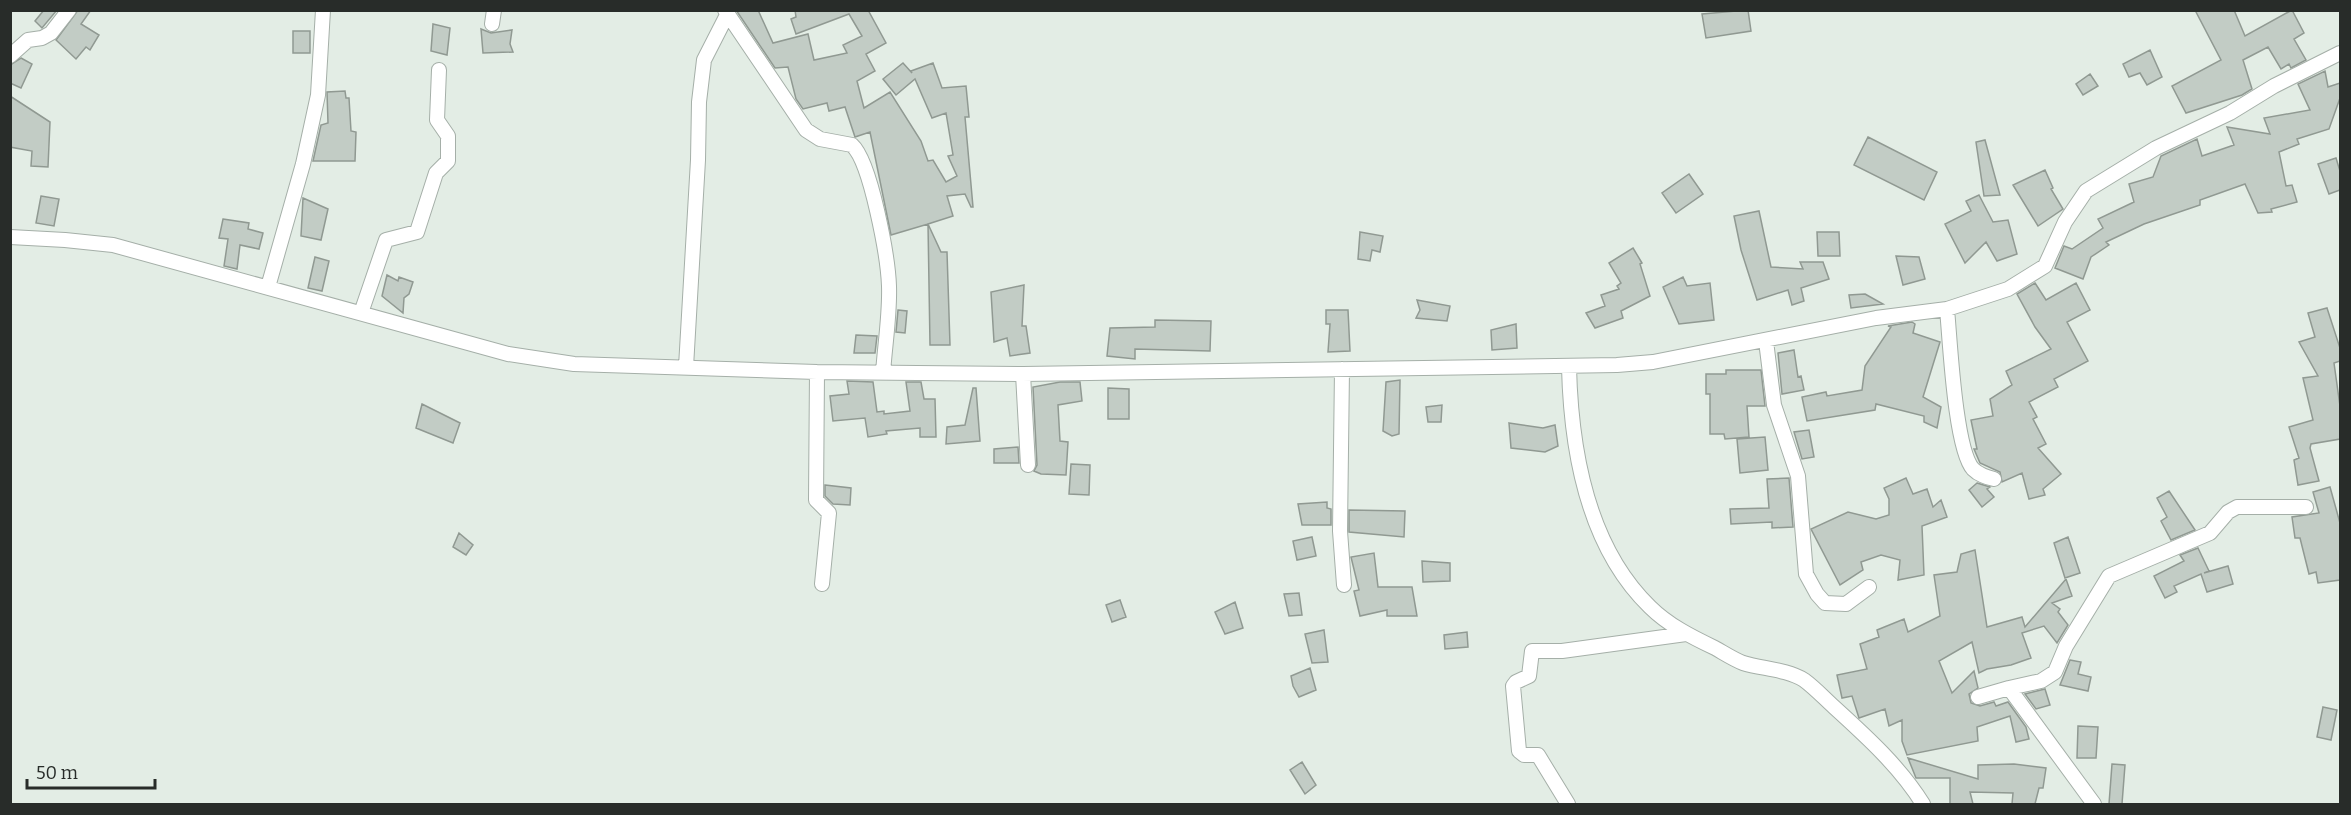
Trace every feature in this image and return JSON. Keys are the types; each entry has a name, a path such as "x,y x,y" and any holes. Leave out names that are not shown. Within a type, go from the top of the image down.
{"street":[{"path":"10,56 28,40 42,38 51,33 69,10"},
{"path":"268,287 318,95 323,10"},
{"path":"686,367 698,160 699,102 705,60 726,13"},
{"path":"726,13 806,130 820,140 852,146 863,161 878,215 889,285 883,373"},
{"path":"10,237 65,240 112,246 508,354 574,364 817,372 1023,375 1342,369 1569,368 1653,362 1876,318 1947,309 2008,289 2045,266 2065,222 2086,190 2156,148 2230,113 2274,86 2340,53"},
{"path":"361,313 386,240 417,232 436,173 448,161 448,136 437,120 439,70"},
{"path":"1947,309 1954,390 1963,439 1972,468 1983,477 1994,479"},
{"path":"1766,341 1774,405 1798,476 1806,574 1826,603 1846,603 1869,587"},
{"path":"1569,368 1571,419 1578,462 1605,540 1637,595 1686,634 1742,662 1790,674 1805,681 1856,727 1906,780 1923,804"},
{"path":"1342,369 1340,531 1344,585"},
{"path":"817,372 816,500 829,513 822,584"},
{"path":"1023,375 1028,465"},
{"path":"1978,697 2041,681 2055,672 2066,646 2109,576 2210,532 2228,512 2237,507 2306,507"},
{"path":"1568,804 1538,755 1524,755 1519,751 1513,686 1515,682 1529,676 1532,651 1562,651 1686,634"},
{"path":"2009,688 2094,804"}],"building":[{"path":"44,10 57,10 42,28 35,21"},
{"path":"78,10 91,10 81,24 99,35 90,50 86,47 76,59 56,40"},
{"path":"736,10 758,10 773,43 808,34 814,60 847,53 843,45 862,36 849,14 796,34 791,19 796,17 795,10 868,10 886,43 866,54 875,71 857,81 864,108 890,92 921,141 928,161 933,160 946,182 957,176 948,156 953,155 946,113 932,118 915,79 896,95 883,79 903,63 912,73 911,71 933,63 942,88 966,86 969,117 965,117 973,207 965,194 947,196 953,216 891,235 870,132 855,137 845,107 829,111 827,103 803,109 796,99 788,67 775,68"},
{"path":"1748,10 1751,31 1706,38 1702,14"},
{"path":"2195,10 2234,10 2245,36 2292,10 2304,33 2294,39 2306,60 2291,68 2289,64 2281,69 2268,47 2243,60 2252,89 2242,95 2186,113 2172,86 2221,60"},
{"path":"433,24 450,28 447,55 431,51"},
{"path":"481,29 491,33 512,30 510,44 513,52 483,53"},
{"path":"293,31 310,31 310,53 293,53"},
{"path":"2150,50 2162,77 2147,85 2140,73 2129,77 2123,64"},
{"path":"21,58 32,64 21,88 10,83 10,65"},
{"path":"2325,71 2328,87 2340,83 2340,98 2329,129 2297,139 2299,144 2279,152 2286,186 2292,185 2297,202 2271,209 2272,212 2258,213 2245,184 2200,200 2200,205 2144,224 2106,242 2109,245 2091,257 2083,279 2055,268 2064,246 2072,249 2103,228 2098,219 2134,202 2129,184 2153,177 2161,156 2197,139 2202,156 2234,145 2227,127 2270,134 2264,118 2310,110 2298,84"},
{"path":"2090,74 2098,86 2083,95 2076,84"},
{"path":"345,91 346,98 349,98 351,131 356,132 355,161 313,161 321,125 328,123 327,92"},
{"path":"10,96 50,122 48,167 31,166 32,151 10,147"},
{"path":"1868,137 1937,172 1924,200 1854,165"},
{"path":"1985,140 2000,195 1984,196 1976,142"},
{"path":"2336,158 2340,171 2340,190 2329,194 2318,164"},
{"path":"2045,170 2053,188 2051,189 2063,209 2038,226 2013,185"},
{"path":"1689,174 1703,194 1676,213 1662,193"},
{"path":"1979,195 1993,222 2008,220 2017,254 1997,261 1986,242 1965,263 1945,224 1971,211 1966,201"},
{"path":"41,196 59,199 54,226 36,223"},
{"path":"303,198 328,209 321,240 301,236"},
{"path":"1759,211 1771,267 1803,269 1800,262 1823,262 1829,279 1801,288 1804,301 1792,305 1788,290 1757,300 1741,250 1734,216"},
{"path":"223,219 249,223 248,229 263,233 259,249 240,245 237,269 224,266 228,239 219,238"},
{"path":"928,224 941,252 947,252 950,345 930,345"},
{"path":"1360,232 1383,236 1380,252 1372,250 1370,261 1358,259"},
{"path":"1817,232 1839,232 1840,256 1818,256"},
{"path":"1633,248 1642,263 1640,264 1650,296 1621,311 1623,318 1595,328 1586,313 1605,306 1601,295 1619,289 1617,286 1621,283 1609,263"},
{"path":"1896,256 1919,257 1925,279 1903,285"},
{"path":"315,257 329,261 322,291 308,288"},
{"path":"387,275 398,281 399,277 413,282 409,294 404,298 403,313 382,296"},
{"path":"1683,277 1687,286 1710,283 1714,320 1679,324 1663,287"},
{"path":"2035,283 2046,300 2076,283 2090,310 2067,322 2088,361 2054,379 2058,387 2029,402 2037,417 2033,419 2046,444 2038,448 2061,474 2043,489 2045,495 2029,499 2022,473 2002,482 2000,472 1980,463 1974,449 1977,449 1971,420 1993,416 1990,399 2012,385 2006,371 2051,349 2035,327 2017,294"},
{"path":"1024,285 1022,326 1026,326 1030,353 1010,356 1007,338 994,342 991,292"},
{"path":"1865,294 1883,304 1851,308 1849,295"},
{"path":"1417,300 1450,306 1447,321 1416,318 1420,310"},
{"path":"2327,308 2340,348 2340,361 2334,363 2340,406 2340,439 2311,444 2310,448 2319,481 2298,485 2294,460 2299,458 2289,427 2313,420 2303,378 2318,376 2299,342 2315,337 2308,313"},
{"path":"898,310 907,311 905,333 896,332"},
{"path":"1326,310 1348,310 1350,351 1328,352 1330,324 1326,324"},
{"path":"1155,320 1211,321 1210,351 1135,349 1135,359 1107,356 1110,328 1155,327"},
{"path":"1912,322 1915,324 1913,333 1940,342 1923,397 1941,407 1937,428 1924,422 1924,416 1876,404 1875,410 1807,421 1802,397 1826,392 1827,396 1862,390 1865,366 1891,327 1888,326"},
{"path":"1516,324 1517,348 1492,350 1491,330"},
{"path":"856,335 877,336 875,353 854,353"},
{"path":"1794,350 1798,377 1801,376 1804,390 1782,394 1778,353"},
{"path":"1726,370 1761,370 1765,406 1747,406 1749,437 1725,439 1724,434 1710,434 1710,394 1706,394 1706,374 1726,374"},
{"path":"1400,380 1399,434 1392,436 1383,431 1386,382"},
{"path":"847,381 873,382 877,412 884,411 884,414 910,411 906,382 921,382 924,399 935,399 936,437 920,437 920,428 886,431 887,434 868,437 865,418 833,421 830,396 849,394"},
{"path":"1060,382 1080,382 1082,401 1058,405 1060,441 1068,442 1066,475 1041,474 1034,471 1037,465 1033,387"},
{"path":"973,388 976,388 980,441 946,444 947,427 965,425"},
{"path":"1108,388 1129,389 1129,419 1108,419"},
{"path":"422,404 460,423 453,443 416,428"},
{"path":"1442,405 1441,422 1428,422 1426,407"},
{"path":"1509,423 1543,428 1555,425 1558,446 1545,452 1511,448"},
{"path":"1809,430 1814,457 1802,459 1794,432"},
{"path":"1765,437 1768,470 1740,473 1737,439"},
{"path":"1018,447 1019,463 994,463 994,449"},
{"path":"1071,464 1090,465 1089,495 1069,494"},
{"path":"1789,478 1793,527 1772,528 1772,522 1731,524 1730,509 1769,508 1767,479"},
{"path":"1906,478 1913,494 1927,489 1933,507 1941,500 1947,517 1922,526 1924,575 1898,580 1900,560 1881,555 1861,562 1863,570 1840,585 1811,529 1848,512 1876,519 1889,515 1889,499 1884,488"},
{"path":"1977,483 1990,487 1987,489 1994,497 1982,507 1969,490"},
{"path":"825,485 851,488 850,505 833,504 825,496"},
{"path":"2330,487 2340,523 2340,580 2318,583 2316,572 2309,574 2300,538 2295,538 2292,517 2319,513 2313,492"},
{"path":"2169,491 2195,530 2171,540 2161,521 2167,517 2157,498"},
{"path":"1327,502 1327,508 1331,509 1331,525 1302,525 1298,504"},
{"path":"1349,510 1405,511 1404,537 1349,532"},
{"path":"459,533 473,545 466,555 453,547"},
{"path":"1312,537 1316,556 1297,560 1293,541"},
{"path":"2068,537 2080,573 2065,578 2054,543"},
{"path":"2198,548 2209,571 2204,573 2228,566 2233,584 2207,592 2201,574 2174,586 2177,592 2165,598 2154,576 2184,561 2180,555"},
{"path":"1975,550 1987,627 2022,617 2025,627 2066,579 2072,596 2052,603 2060,609 2058,612 2068,625 2057,643 2044,626 2022,633 2031,658 2011,665 1987,669 1979,673 1972,642 1939,661 1952,693 1974,671 1978,688 1969,694 1971,703 1980,706 1994,702 1996,706 2008,702 2026,727 2029,739 2016,742 2010,716 1977,727 1978,741 1907,755 1902,741 1902,720 1889,726 1885,709 1859,718 1852,696 1842,698 1837,675 1867,669 1860,644 1879,637 1877,630 1904,619 1908,632 1940,616 1934,575 1957,572 1961,554"},
{"path":"1374,553 1378,587 1412,587 1417,616 1387,616 1387,610 1360,616 1354,591 1359,590 1351,557"},
{"path":"1422,561 1450,563 1450,581 1423,582"},
{"path":"1299,593 1302,615 1289,616 1284,594"},
{"path":"1120,600 1126,617 1112,622 1106,605"},
{"path":"1235,602 1243,628 1225,634 1215,612"},
{"path":"1324,630 1328,662 1312,663 1305,634"},
{"path":"1467,632 1468,647 1445,649 1444,635"},
{"path":"2070,660 2081,662 2078,674 2091,677 2088,691 2060,685"},
{"path":"1310,668 1316,690 1299,697 1291,676"},
{"path":"2045,689 2050,705 2036,709 2025,694"},
{"path":"2323,707 2337,710 2331,740 2317,737"},
{"path":"2078,726 2098,727 2096,758 2077,758"},
{"path":"1908,758 1978,779 1978,765 2014,764 2046,768 2043,788 2039,788 2035,804 2012,804 2013,793 1970,792 1973,804 1950,804 1950,778 1916,778"},
{"path":"1302,762 1316,785 1305,794 1290,770"},
{"path":"2112,764 2125,765 2122,804 2109,804"}]}
